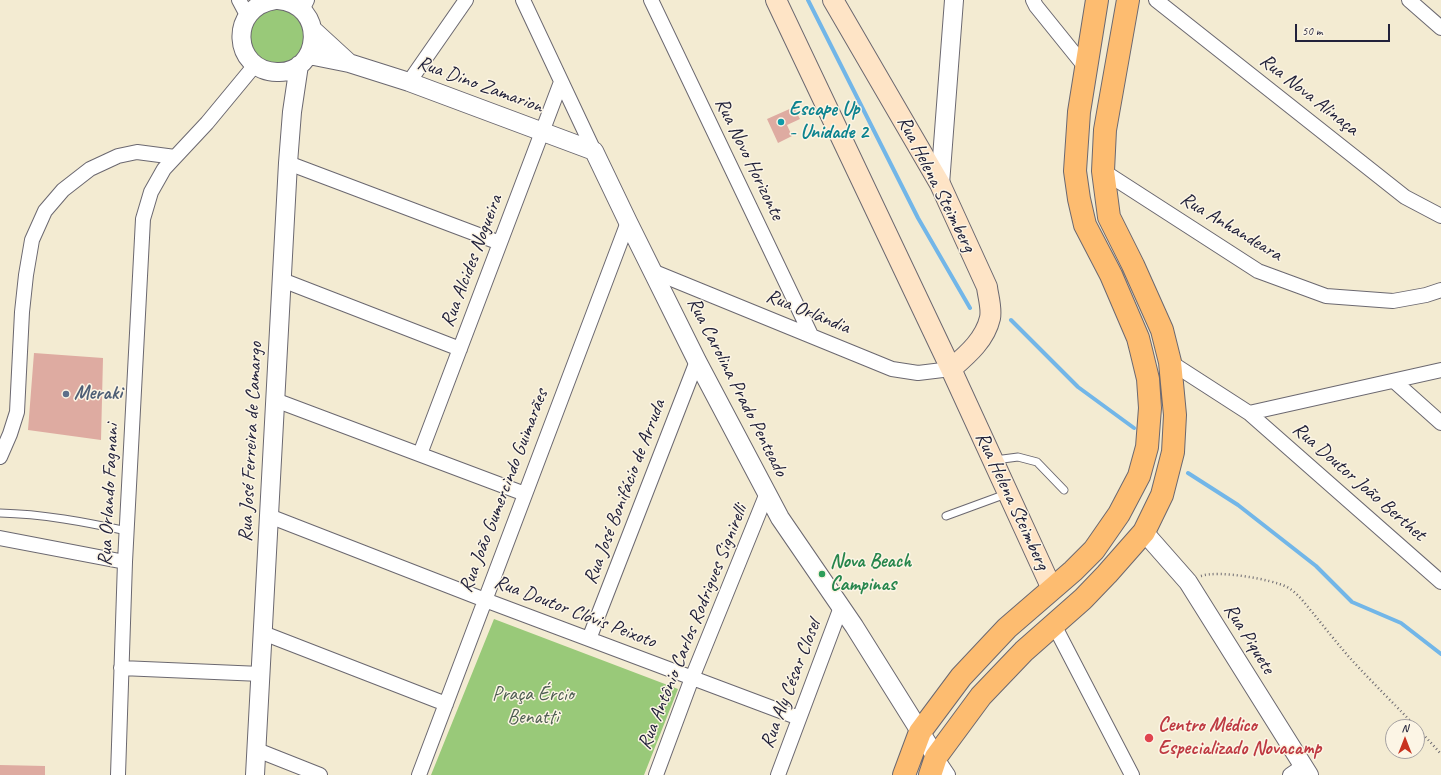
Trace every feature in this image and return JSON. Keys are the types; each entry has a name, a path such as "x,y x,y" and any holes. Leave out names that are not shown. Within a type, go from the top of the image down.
{"main road":[{"name":"Rua Helena Steimberg","path":"776,0 951,369 1052,589"},
{"name":"Rua Helena Steimberg","path":"833,0 940,184 987,287 990,317 981,338 970,353 951,369"},
{"path":"904,775 920,732 961,677 1007,628 1073,571 1094,550 1119,514 1139,476 1147,447 1150,408 1148,379 1138,338 1111,275 1085,225 1075,171 1079,112 1098,0"},
{"path":"933,766 981,696 1024,651 1083,599 1144,532 1162,495 1173,452 1175,415 1168,352 1162,330 1133,265 1109,217 1102,171 1105,130 1128,0"},
{"path":"1141,350 1152,340 1158,339 1168,352"},
{"path":"1119,514 1131,526 1144,532"},
{"path":"961,677 981,696"}],"street":[{"path":"409,82 466,0"},
{"name":"Rua Carolina Prado Penteado","path":"523,0 652,271 780,518 841,607 920,732 933,766 948,775"},
{"name":"Rua Novo Horizonte","path":"651,0 811,335"},
{"path":"940,184 954,0"},
{"path":"1033,0 1036,6 1086,68"},
{"name":"Rua Nova Alinaça","path":"1156,0 1405,197 1441,216"},
{"path":"1409,0 1441,28"},
{"path":"265,3 305,5 314,30 313,43 304,60 292,69 276,72 265,70 255,65 248,57 243,47 241,36 243,25 265,3"},
{"name":"Rua Dino Zamarion","path":"314,30 349,63"},
{"name":"Rua Dino Zamarion","path":"304,60 349,63 409,82 594,151"},
{"name":"Rua José Ferreira de Camargo","path":"255,775 288,163 292,112 304,60"},
{"name":"Rua Orlando Fagnani","path":"118,775 125,562 143,219 152,192 164,169 207,123 255,65"},
{"name":"Rua José Ferreira de Camargo","path":"276,72 292,112"},
{"name":"Rua Alcides Nogueira","path":"420,454 561,82"},
{"path":"0,457 10,434 17,412 22,312 26,275 32,240 45,211 63,190 90,169 118,156 137,152 175,156"},
{"path":"288,163 500,243"},
{"name":"Rua Anhandeara","path":"1102,171 1258,271 1326,296 1393,301 1426,295 1441,290"},
{"name":"Rua João Gumercindo Guimarães","path":"419,775 628,222"},
{"name":"Rua Orlândia","path":"652,271 892,369 918,373 951,369"},
{"path":"282,280 460,349"},
{"name":"Rua Doutor João Berthet","path":"1168,352 1250,413 1441,582"},
{"name":"Rua José Bonifácio de Arruda","path":"589,639 697,360"},
{"path":"1250,413 1441,370"},
{"path":"1394,381 1441,423"},
{"path":"275,400 525,494"},
{"name":"Rua Antônio Carlos Rodrigues Signirelli","path":"656,775 692,678 767,493"},
{"name":"Rua Doutor Clóvis Peixoto","path":"269,516 485,600 800,718"},
{"name":"Rua Piquete","path":"1144,532 1188,582 1301,772"},
{"path":"0,538 125,562"},
{"name":"Rua Aly César Closel","path":"778,775 841,607"},
{"path":"1054,625 1132,775"},
{"path":"263,633 446,704"},
{"path":"121,668 261,674"},
{"path":"257,750 320,775"}],"lane":[{"path":"993,461 1018,457 1037,462 1064,490"},
{"path":"946,516 1008,493"},
{"path":"0,513 16,513 52,517 127,530"}],"path":[{"path":"1188,582 1206,574 1227,575 1258,578 1287,587 1298,595 1349,657 1416,725 1441,754"}],"green space":[{"path":"267,8 286,8 306,27 302,54 286,65 266,64 251,51 248,31 252,21"},
{"name":"Praça Ércio Benatti","path":"494,619 678,689 644,775 431,775"}],"building":[{"name":"Escape Up - Unidade 2","path":"794,107 800,119 787,125 792,136 778,143 767,119"},
{"name":"Meraki","path":"34,353 103,358 101,440 28,430"},
{"path":"0,765 45,766 45,775 0,775"}],"waterway":[{"path":"808,0 918,218 970,308"},
{"path":"1011,320 1078,387 1134,428"},
{"path":"1188,473 1238,505 1316,566 1352,602 1401,623 1441,654"}],"place":[{"name":"Escape Up - Unidade 2","path":"781,122"},
{"name":"Meraki","path":"66,394"},
{"name":"Nova Beach Campinas","path":"822,574"},
{"name":"Centro Médico Especializado Novacamp","path":"1149,738"}]}
